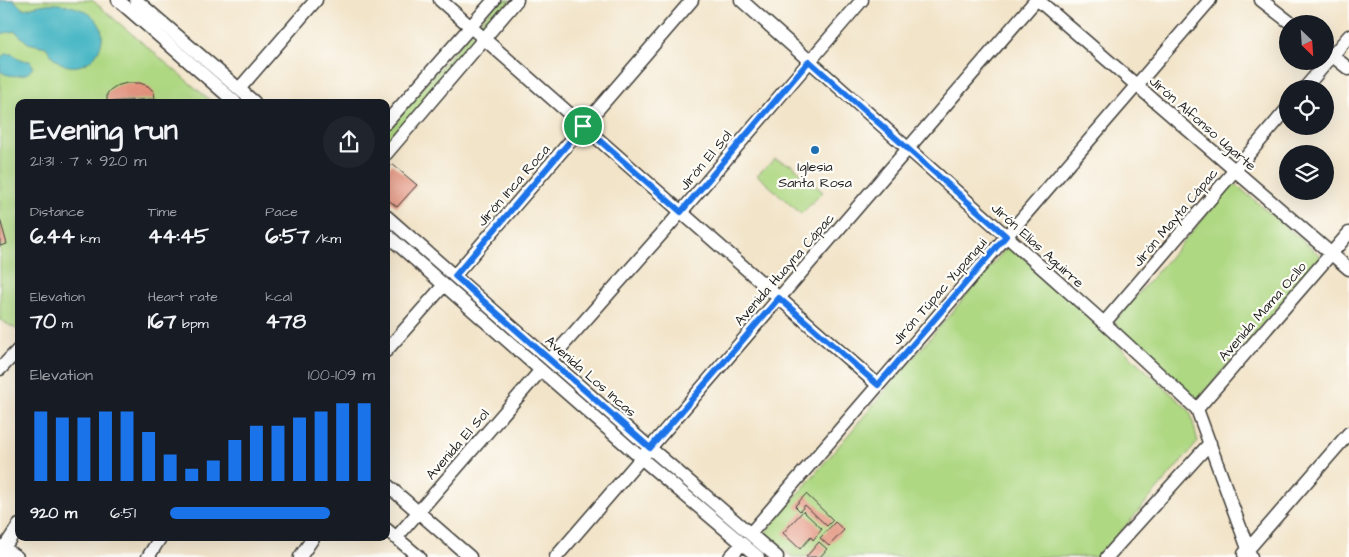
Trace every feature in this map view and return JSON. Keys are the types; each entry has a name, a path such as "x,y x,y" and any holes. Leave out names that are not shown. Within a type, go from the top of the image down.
{"street":[{"path":"118,0 232,99"},
{"path":"239,89 316,0"},
{"path":"440,0 878,385"},
{"path":"390,118 494,0"},
{"path":"390,149 517,0"},
{"name":"Jirón Inca Roca","path":"455,276 692,0"},
{"name":"Jirón Elías Aguirre","path":"741,0 1104,323 1197,409 1247,555"},
{"name":"Jirón El Sol","path":"550,360 681,212 862,0"},
{"name":"Jirón Alfonso Ugarte","path":"1037,0 1349,269"},
{"name":"Avenida Huayna Cápac","path":"556,557 1037,0"},
{"name":"Jirón Túpac Yupanqui","path":"730,557 1210,0"},
{"path":"1261,0 1280,15"},
{"path":"143,2 251,99"},
{"path":"1334,49 1349,36"},
{"path":"1334,57 1349,69"},
{"name":"Jirón Mayta Cápac","path":"1104,323 1279,118"},
{"name":"Avenida Los Incas","path":"390,219 650,448 746,539 758,557"},
{"name":"Avenida Mama Ocllo","path":"1197,409 1349,233"},
{"name":"Avenida Los Incas","path":"390,238 641,458 746,539 777,557"},
{"path":"390,346 444,285"},
{"path":"0,369 15,352"},
{"name":"Avenida El Sol","path":"391,533 418,512 542,370"},
{"path":"1247,555 1349,433"},
{"path":"1107,557 1210,443"},
{"path":"390,488 470,557"},
{"path":"15,530 1,549 18,557"},
{"path":"391,533 419,557"},
{"path":"148,557 158,541"},
{"path":"300,557 311,541"}],"green space":[{"path":"0,0 92,0 208,99 15,99 15,328 0,320"},
{"path":"499,0 511,0 482,34 475,28"},
{"path":"471,32 478,39 390,140 390,125"},
{"path":"775,159 792,165 823,192 801,214 757,175"},
{"path":"1234,183 1322,257 1196,401 1114,322"},
{"path":"1009,245 1190,411 1198,442 1099,557 792,557 765,533"}],"water":[{"path":"0,0 14,0 23,9 50,4 72,6 80,9 94,18 101,29 102,41 98,52 80,66 68,66 54,58 46,47 28,43 15,31 0,34"},
{"path":"5,54 12,54 20,60 30,61 33,66 31,70 18,76 8,75 0,71 0,58"}],"building":[{"path":"127,83 140,83 148,86 154,92 155,99 107,99 107,94 116,86"},
{"path":"392,164 417,185 397,207 390,201 390,166"},
{"path":"0,219 7,244 0,246"},
{"path":"806,494 833,520 827,526 805,505 800,511 795,506"},
{"path":"803,511 822,529 813,540 811,537 800,549 783,533"},
{"path":"835,522 844,530 829,546 820,538"},
{"path":"819,542 827,549 820,557 806,557"}],"place":[{"name":"Iglesia Santa Rosa","path":"815,150"}],"route":[{"path":"809,61 1006,236 878,385 779,298 650,448 455,276 583,126 681,212 809,61"}]}
